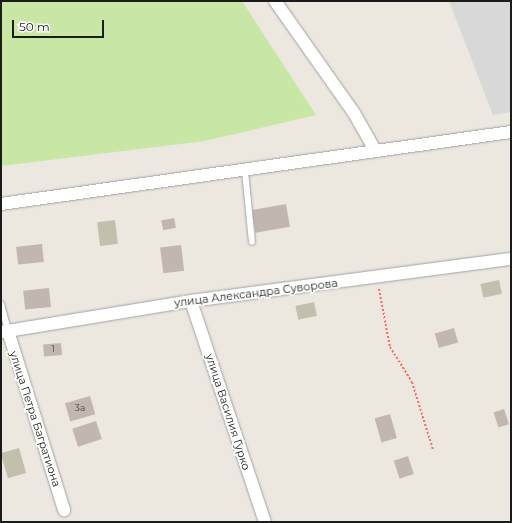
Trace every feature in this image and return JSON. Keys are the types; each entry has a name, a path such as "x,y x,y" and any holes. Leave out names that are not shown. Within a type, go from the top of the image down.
{"street":[{"path":"275,1 354,114 375,150"},
{"path":"1,204 245,171 375,150 511,132"},
{"name":"улица Александра Суворова","path":"4,331 192,301 377,278 511,259"},
{"name":"улица Василия Гурко","path":"192,301 265,522"},
{"name":"улица Петра Багратиона","path":"4,331 64,510"}],"lane":[{"path":"245,171 252,242"},
{"name":"улица Петра Багратиона","path":"1,304 4,331"}],"path":[{"path":"377,278 390,347 412,382 433,450"}],"shaded area":[{"path":"449,1 511,1 511,112 493,115"},
{"path":"115,220 118,244 100,246 97,222"},
{"path":"499,280 502,294 483,298 480,284"},
{"path":"314,302 317,316 298,320 295,306"},
{"path":"19,448 26,473 8,478 1,453"}],"green space":[{"path":"1,1 242,1 316,115 205,141 1,166"}],"building":[{"path":"286,204 290,227 256,233 252,210"},
{"path":"174,218 176,228 163,230 161,220"},
{"path":"42,244 44,262 18,265 16,247"},
{"path":"181,245 184,271 163,273 160,248"},
{"path":"49,288 51,307 25,310 23,291"},
{"path":"454,328 458,342 439,348 435,334"},
{"path":"61,343 62,355 44,357 43,345"},
{"path":"90,396 95,414 70,421 65,403"},
{"path":"504,409 509,424 498,428 494,412"},
{"path":"390,414 397,438 382,442 375,418"},
{"path":"96,421 102,439 78,447 72,429"},
{"path":"408,456 414,474 400,479 394,461"}]}
